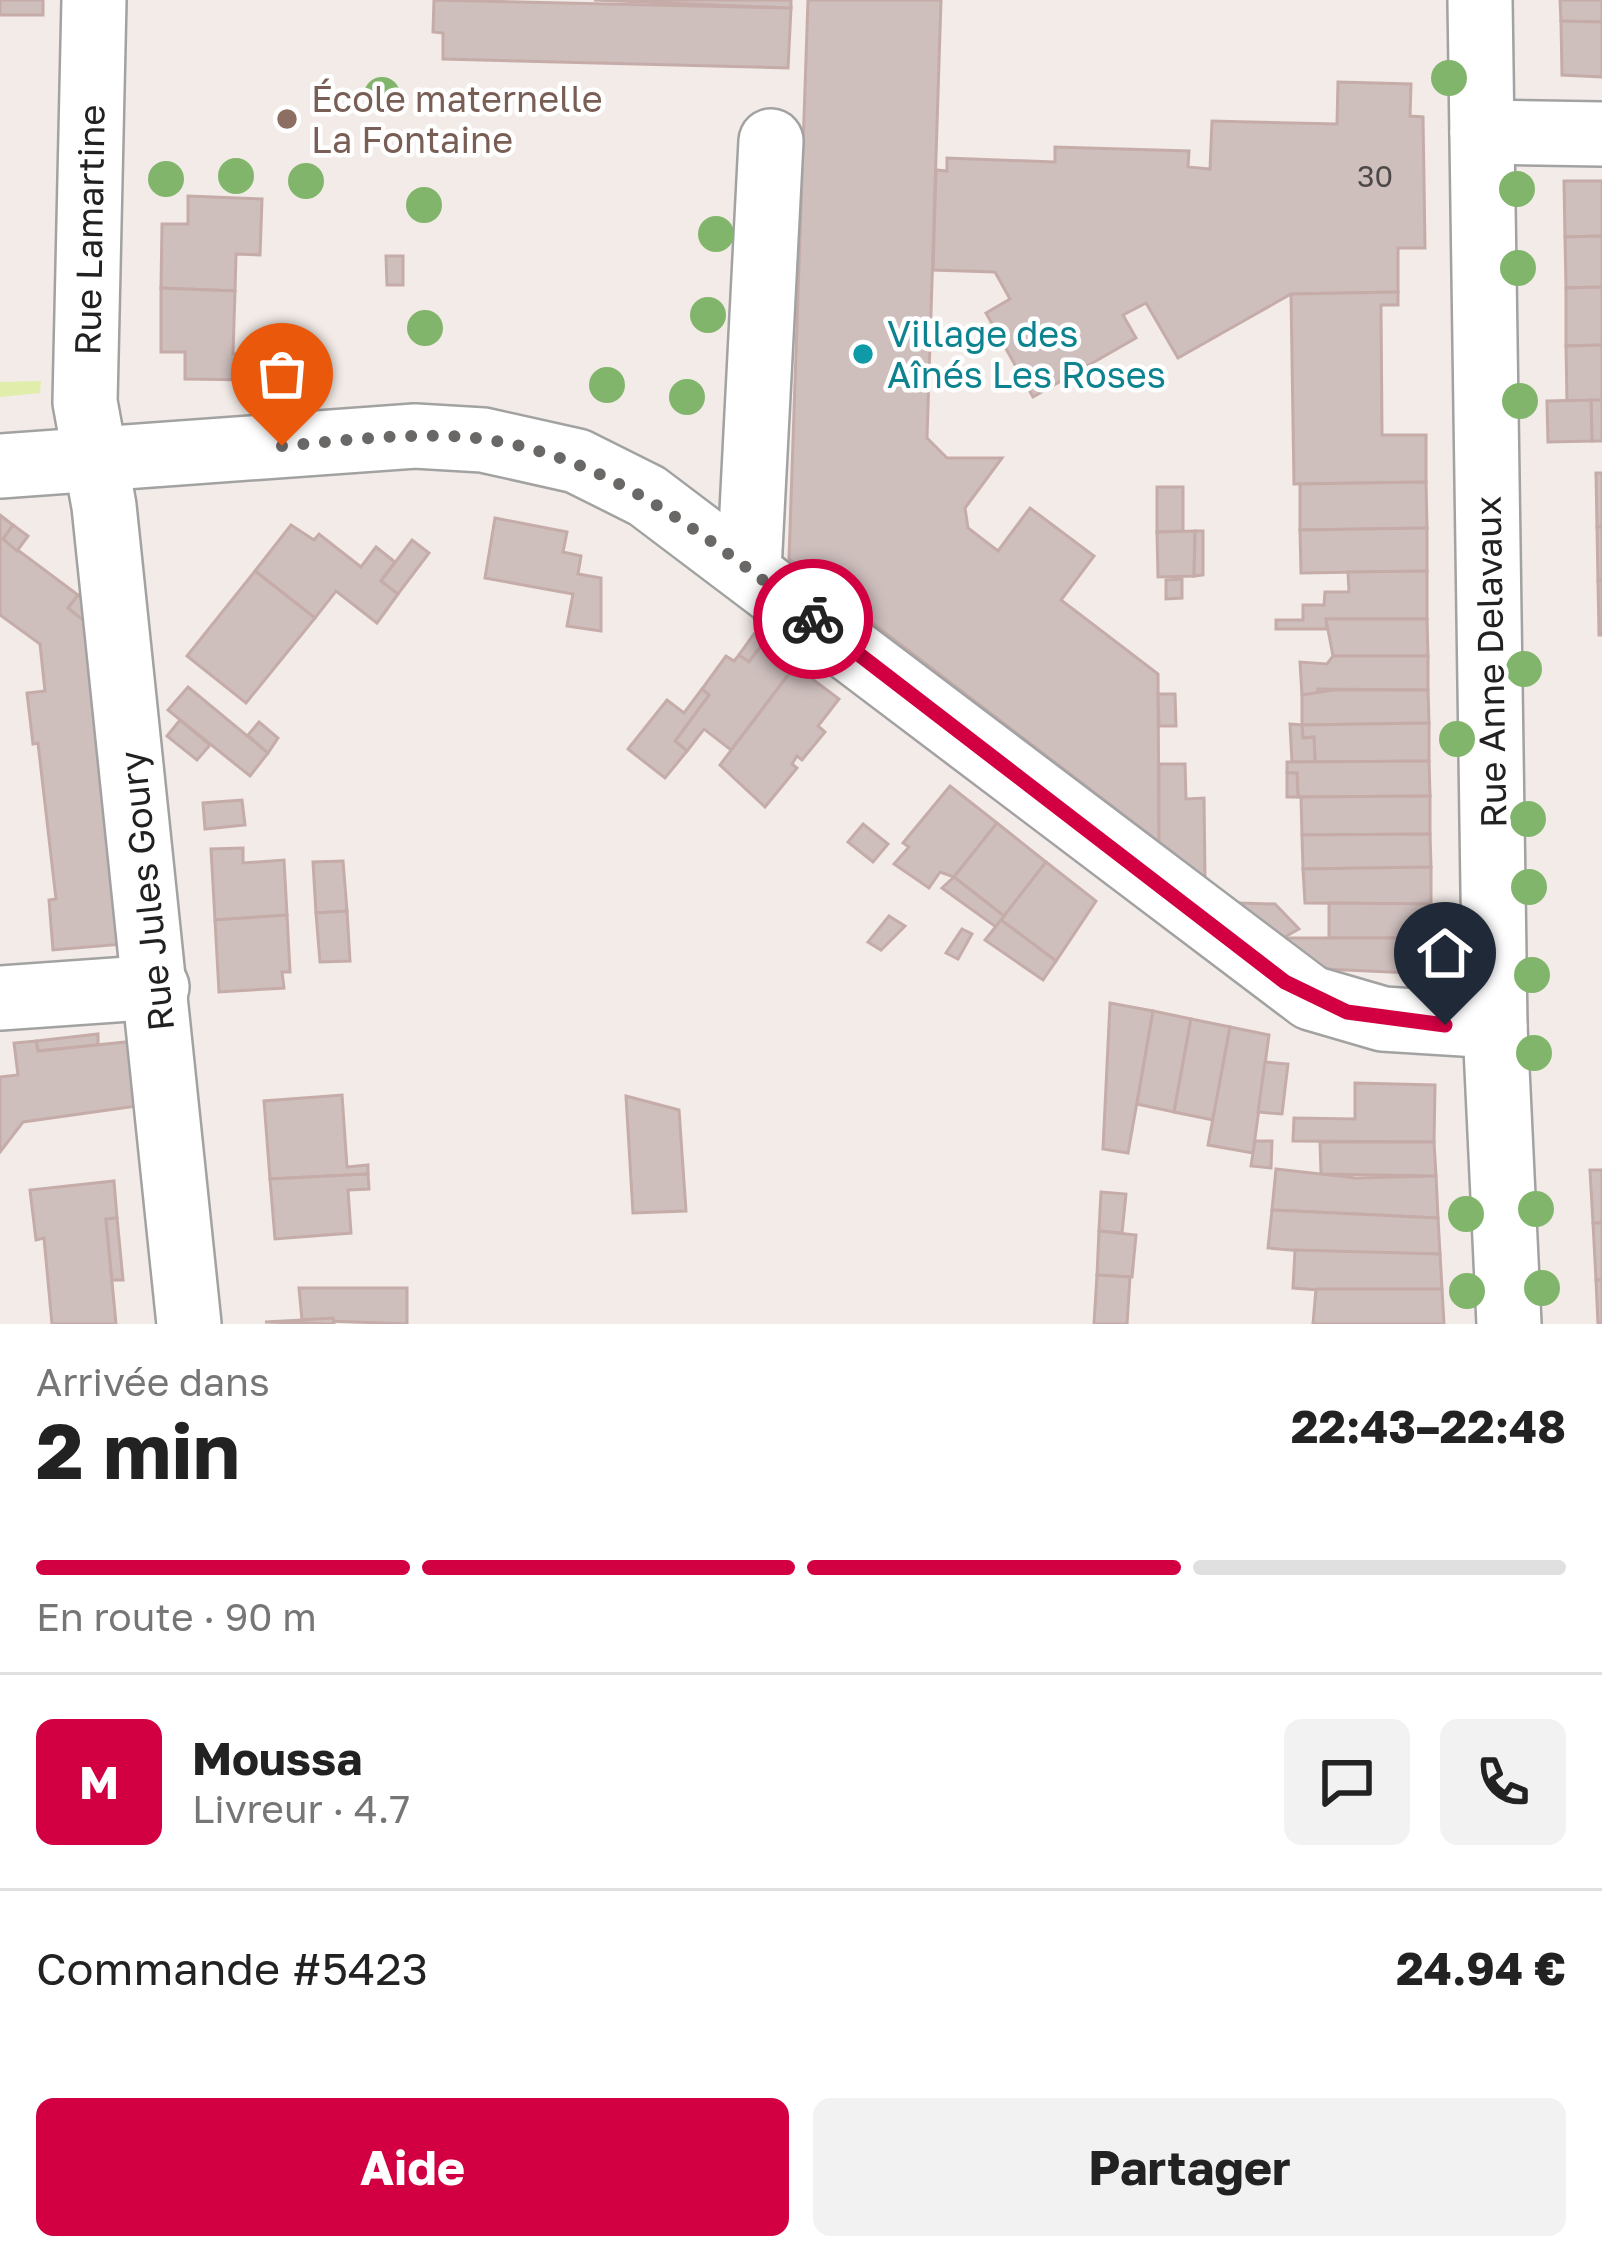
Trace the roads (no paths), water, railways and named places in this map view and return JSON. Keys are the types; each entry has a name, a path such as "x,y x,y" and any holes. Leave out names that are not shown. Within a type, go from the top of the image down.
{"street":[{"name":"Rue Lamartine","path":"93,459 86,402 94,0"},
{"name":"Rue Anne Delavaux","path":"1480,0 1495,1026 1509,1324"},
{"path":"1482,133 1602,134"},
{"path":"748,569 771,140"},
{"path":"0,466 415,436 483,440 577,461 608,474 748,569 1311,998 1383,1019 1495,1026"},
{"name":"Rue Jules Goury","path":"93,459 104,506 157,987 188,1324"},
{"path":"0,998 157,987"}],"place":[{"name":"École maternelle La Fontaine","path":"287,119"},
{"name":"Village des Aînés Les Roses","path":"863,354"}]}
